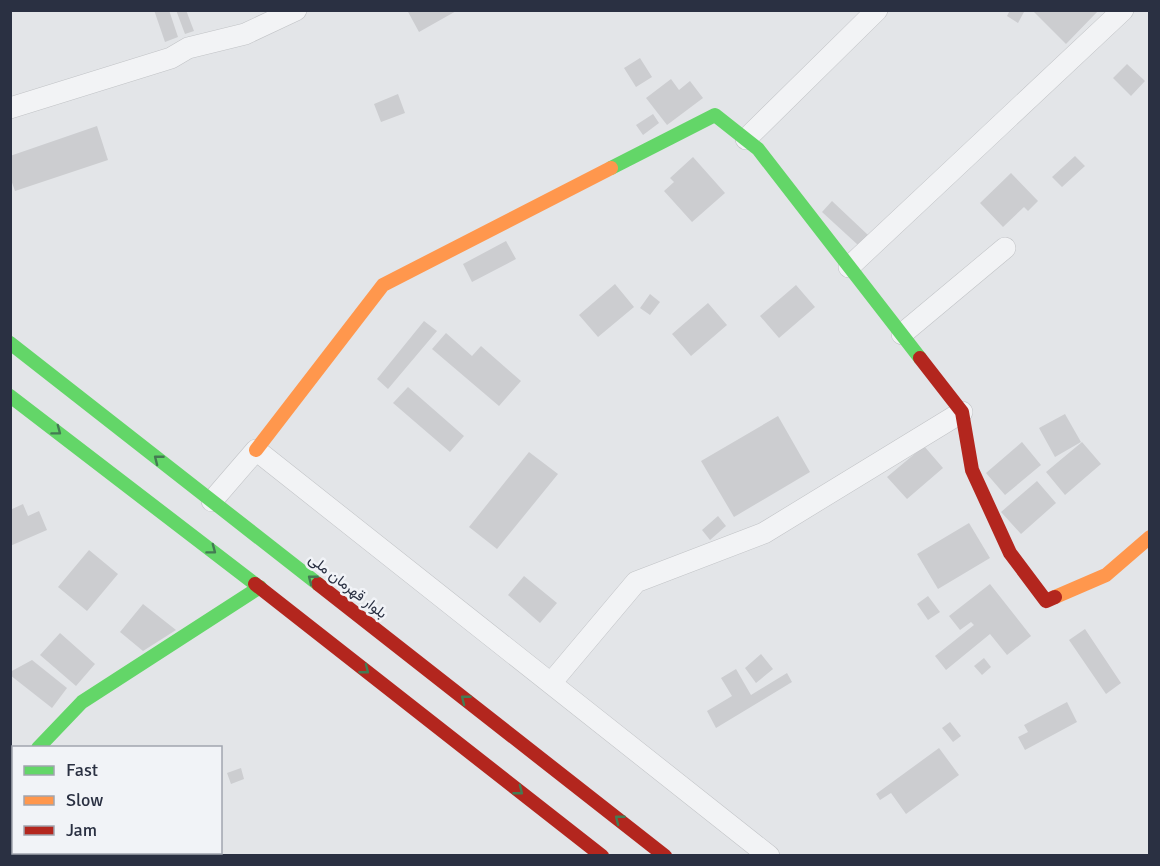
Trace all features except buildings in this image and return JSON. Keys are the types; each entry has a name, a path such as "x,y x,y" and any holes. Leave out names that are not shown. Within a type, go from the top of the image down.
{"main road":[{"path":"256,450 383,285 715,115 758,149 962,412 972,470 1010,553 1046,601 1106,575 1149,537"},
{"name":"بلوار قهرمان ملی","path":"10,343 665,855"},
{"path":"10,396 260,587 602,855"},
{"path":"39,746 82,702 260,587"}],"street":[{"path":"10,108 171,58 188,48 244,34 296,10"},
{"path":"746,139 877,10"},
{"path":"849,267 1123,10"},
{"path":"902,334 1005,249"},
{"path":"551,683 636,582 764,533 962,412"},
{"path":"212,501 256,450 769,855"}],"traffic: fast":[{"path":"611,168 715,115 758,149 920,358"},
{"path":"10,343 318,584"},
{"path":"10,396 255,584"},
{"path":"40,746 82,702 260,587"}],"traffic: slow":[{"path":"256,450 383,285 611,168"},
{"path":"1055,597 1106,575 1150,537"}],"traffic: jam":[{"path":"920,358 962,412 972,470 1010,553 1046,601 1055,597"},
{"path":"255,584 602,856"},
{"path":"318,584 665,856"}]}
